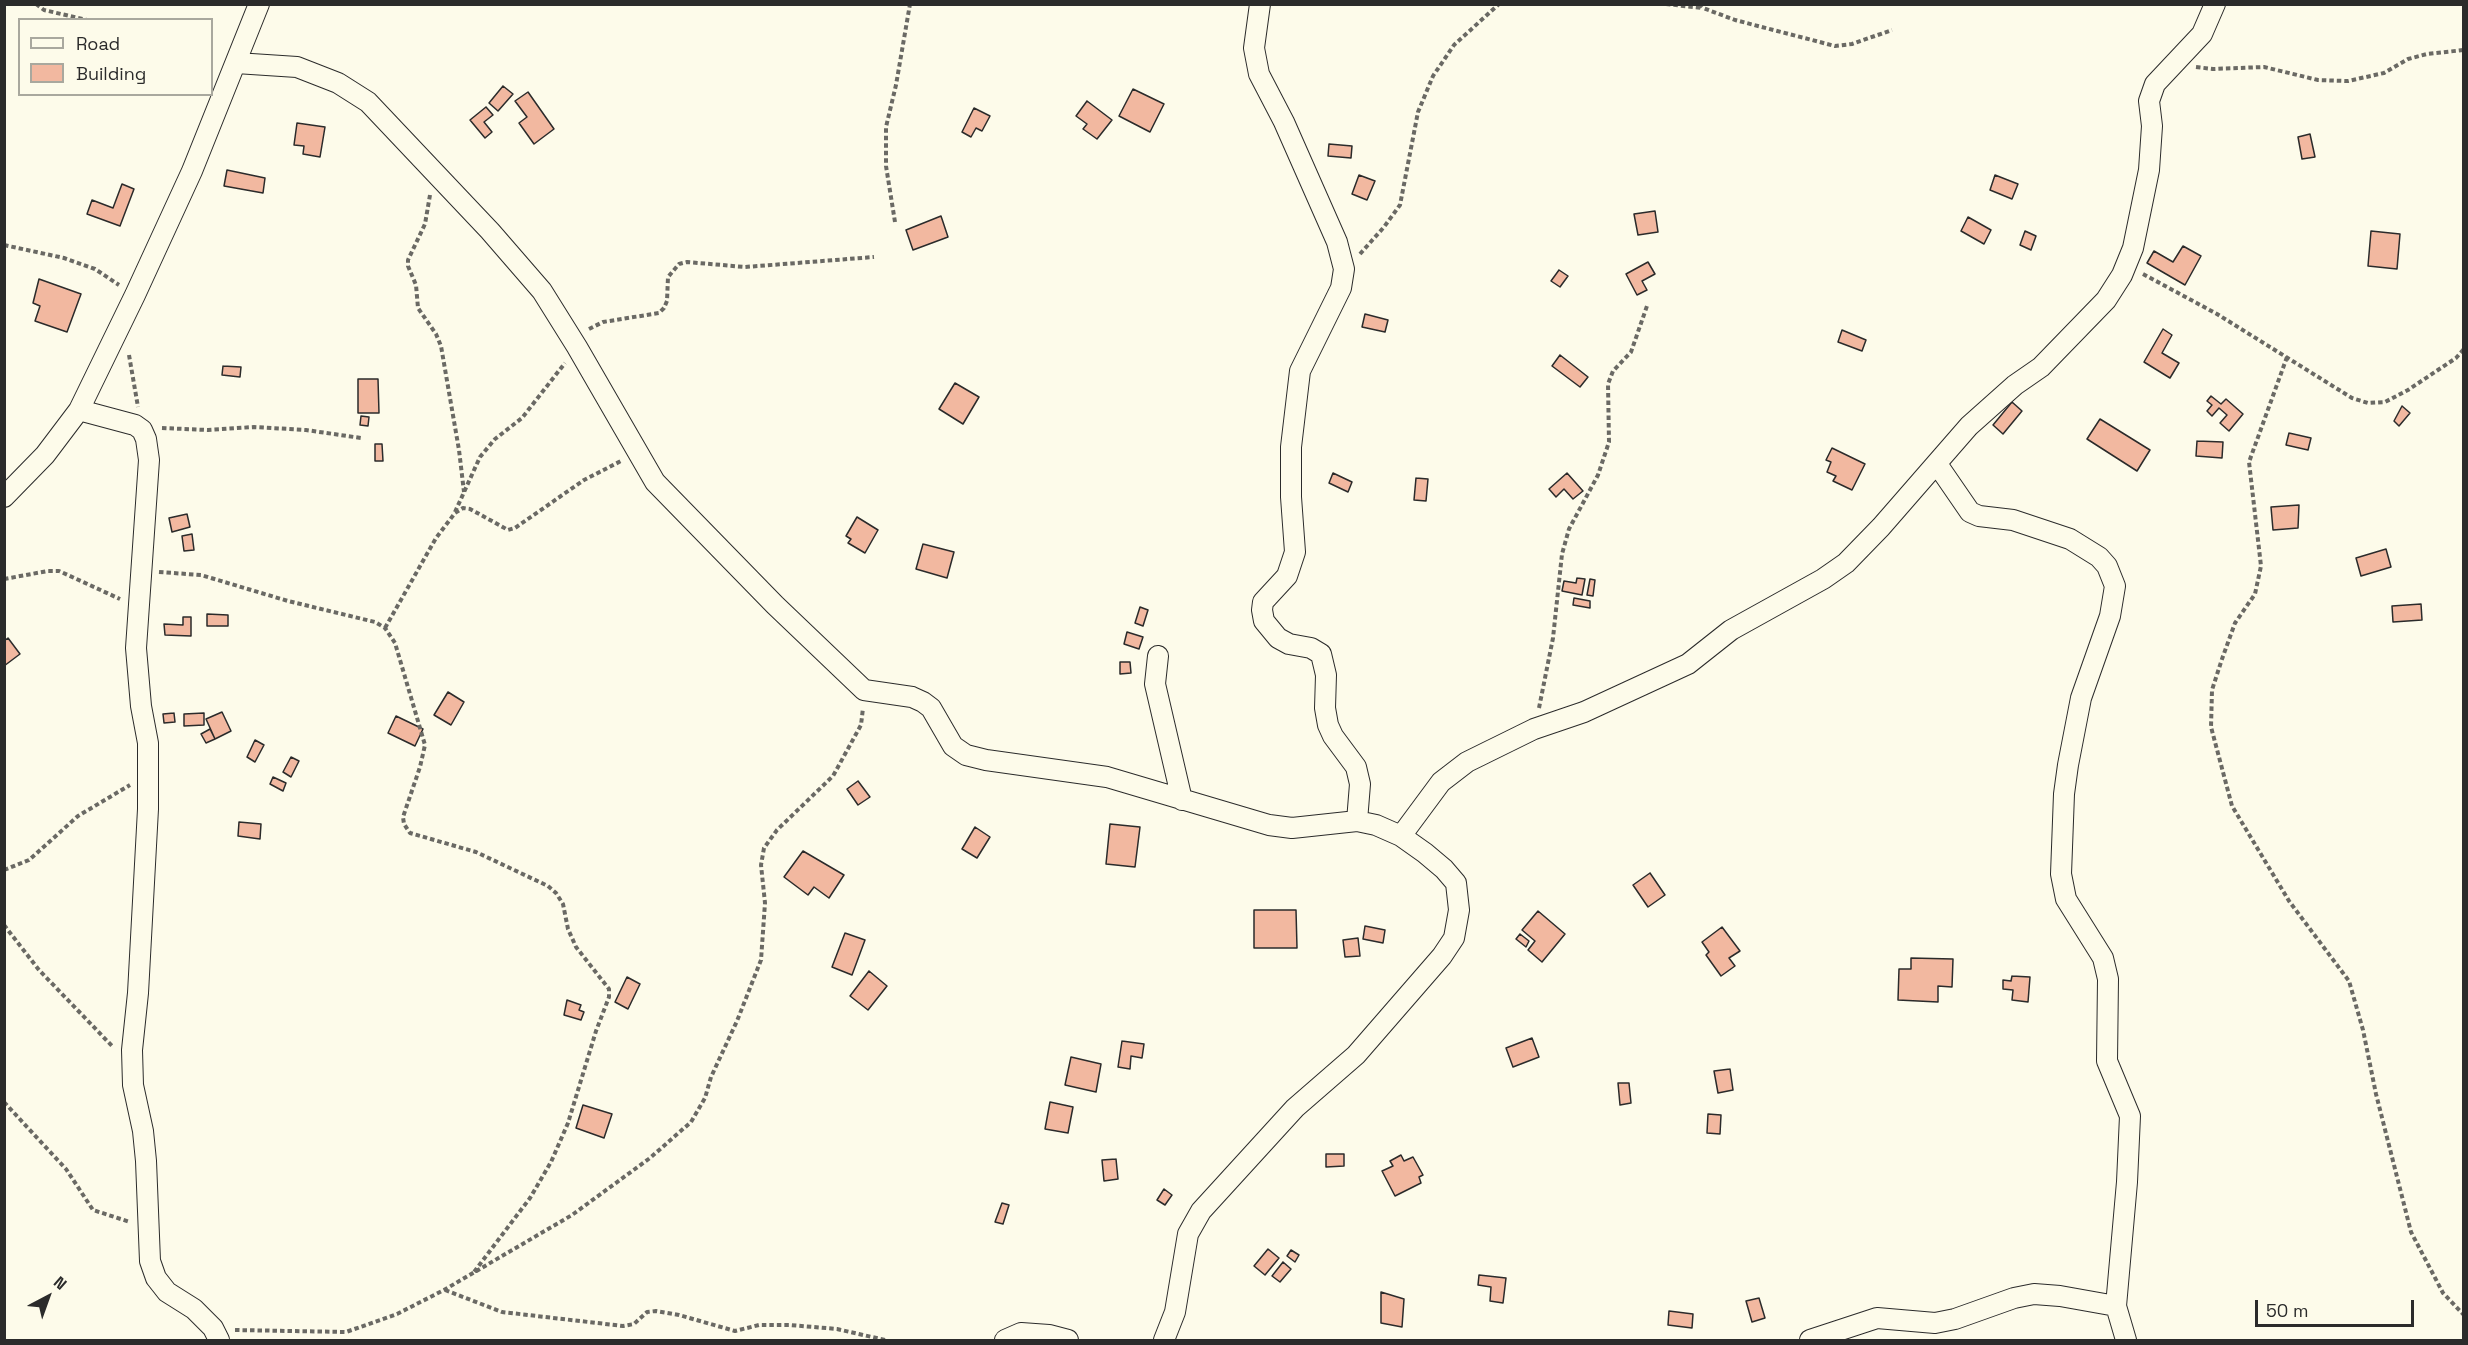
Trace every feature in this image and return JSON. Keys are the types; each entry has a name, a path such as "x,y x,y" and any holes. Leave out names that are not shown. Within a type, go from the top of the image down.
{"street":[{"path":"4,496 45,455 80,410 192,171 259,4"},
{"path":"1260,4 1254,48 1259,74 1284,122 1337,243 1344,269 1341,288 1300,371 1291,447 1291,497 1295,552 1287,576 1263,602 1262,610 1264,621 1278,638 1289,644 1311,648 1321,654 1326,675 1325,708 1328,725 1333,736 1356,767 1360,784 1357,821"},
{"path":"1401,836 1441,782 1467,762 1534,729 1584,712 1688,664 1731,630 1846,563 1881,527 1969,426 2015,385 2041,367 2106,300 2126,265 2133,248 2149,170 2152,126 2149,101 2155,84 2202,34 2215,4"},
{"path":"236,63 297,68 338,83 368,102 490,231 542,291 655,482 776,605 864,690 912,697 923,702 931,708 953,746 966,754 986,760 1107,777 1269,825 1292,828 1357,821 1376,825 1401,836 1444,869 1455,883 1459,910 1454,938 1442,956 1356,1055 1295,1108 1201,1211 1188,1234 1175,1312 1164,1341"},
{"path":"80,410 135,424 142,430 146,439 148,460 143,571 138,606 136,648 141,706 148,742 148,773 138,993 132,1050 133,1085 145,1151 150,1261 156,1278 167,1292 194,1309 216,1334"},
{"path":"1937,464 1970,512 1979,516 2013,520 2070,539 2099,557 2107,566 2115,586 2110,616 2081,698 2068,765 2064,794 2061,874 2066,899 2103,958 2108,979 2107,1061 2130,1116 2127,1182 2116,1306 2126,1341"},
{"path":"1158,656 1155,684 1182,800"},
{"path":"1809,1341 1877,1318 1935,1323 2034,1294 2116,1306"},
{"path":"1005,1341 1022,1334 1049,1335 1068,1341"}],"path":[{"path":"36,4 44,10 78,18"},
{"path":"895,222 886,166 886,127 897,85 910,4"},
{"path":"1344,269 1400,205 1418,112 1432,76 1454,45 1499,4"},
{"path":"1666,4 1701,6 1746,23 1835,46 1852,44 1892,30"},
{"path":"2172,65 2213,69 2264,67 2292,76 2348,81 2384,73 2408,59 2427,54 2463,50"},
{"path":"435,174 424,224 408,260 408,266 416,285 418,308 436,334 441,346 464,492"},
{"path":"4,245 64,258 95,269 135,295"},
{"path":"385,628 436,538 455,513 480,457 495,439 522,418 574,342 603,322 660,313 667,301 668,277 679,264 687,262 745,267 874,257"},
{"path":"2126,265 2217,314 2352,398 2367,403 2385,402 2408,390 2456,358 2463,349"},
{"path":"1534,729 1553,638 1562,554 1569,529 1598,475 1609,442 1608,384 1613,370 1631,352 1647,306"},
{"path":"129,353 142,430 254,427 306,430 361,438"},
{"path":"2287,357 2249,462 2261,566 2255,594 2235,623 2212,690 2211,727 2232,806 2289,901 2349,981 2363,1030 2376,1094 2411,1232 2443,1293 2463,1315"},
{"path":"455,513 463,508 470,508 508,530 515,528 584,480 637,452"},
{"path":"4,579 59,571 138,606"},
{"path":"143,571 201,575 288,601 375,622 385,628 395,643 425,745 403,817 404,824 410,833 476,852 548,886 563,904 568,929 576,947 609,989 609,997 596,1031 568,1123 551,1162 530,1198 474,1272"},
{"path":"216,1334 346,1332 397,1314 444,1290 572,1215 650,1158 691,1122 705,1098 711,1077 737,1021 760,960 765,903 761,865 764,848 777,830 833,776 861,725 864,690"},
{"path":"4,870 28,860 78,816 148,773"},
{"path":"4,925 39,970 133,1067"},
{"path":"4,1102 66,1169 93,1210 148,1229"},
{"path":"444,1290 502,1312 622,1326 634,1324 647,1312 656,1311 735,1331 759,1324 790,1325 837,1329 885,1341"}],"building":[{"path":"503,86 513,94 498,111 489,103"},
{"path":"1133,89 1164,104 1150,132 1119,116"},
{"path":"528,92 554,129 534,144 519,123 527,117 515,101"},
{"path":"1087,101 1112,120 1097,139 1083,129 1087,124 1076,116"},
{"path":"486,107 493,115 484,122 492,132 485,138 470,120"},
{"path":"974,108 990,116 982,131 976,128 971,137 962,132"},
{"path":"297,123 325,127 320,157 303,154 304,146 294,145"},
{"path":"2310,134 2315,157 2302,159 2298,137"},
{"path":"1329,144 1352,146 1351,158 1328,156"},
{"path":"227,170 265,178 263,193 224,186"},
{"path":"1359,175 1375,181 1367,200 1352,194"},
{"path":"1995,175 2018,184 2012,199 1990,190"},
{"path":"122,184 134,189 120,226 87,214 92,200 113,208"},
{"path":"1655,211 1658,232 1638,235 1634,214"},
{"path":"941,216 948,237 913,250 906,230"},
{"path":"1968,217 1991,230 1984,244 1961,231"},
{"path":"2025,231 2036,236 2031,250 2020,245"},
{"path":"2371,231 2400,234 2397,269 2368,266"},
{"path":"2183,246 2201,256 2185,285 2147,263 2154,251 2173,262"},
{"path":"1648,262 1655,274 1642,281 1647,290 1637,295 1626,274"},
{"path":"1559,270 1568,276 1560,287 1551,281"},
{"path":"39,279 81,294 67,332 35,321 40,306 33,303"},
{"path":"1365,314 1388,320 1385,332 1362,327"},
{"path":"2163,329 2172,335 2162,353 2179,363 2170,378 2144,362"},
{"path":"1842,330 1866,340 1862,351 1838,342"},
{"path":"1560,355 1588,377 1580,387 1552,366"},
{"path":"223,366 241,367 240,377 222,375"},
{"path":"358,379 378,379 379,413 358,413"},
{"path":"955,383 979,397 963,424 939,409"},
{"path":"2211,396 2221,404 2226,399 2243,414 2229,431 2220,423 2227,415 2219,408 2212,416 2207,411 2212,405 2207,401"},
{"path":"2012,402 2022,411 2003,434 1993,425"},
{"path":"2402,406 2410,413 2399,426 2394,421"},
{"path":"361,416 369,417 368,426 360,425"},
{"path":"2100,419 2150,450 2137,471 2087,439"},
{"path":"2289,433 2311,438 2308,450 2286,445"},
{"path":"2197,441 2223,442 2222,458 2196,456"},
{"path":"375,444 382,444 383,461 375,461"},
{"path":"1832,448 1865,464 1852,490 1833,481 1836,476 1827,472 1831,462 1826,460"},
{"path":"1333,473 1352,482 1348,492 1329,483"},
{"path":"1567,473 1583,491 1573,499 1564,489 1556,497 1549,489"},
{"path":"1416,478 1428,479 1426,501 1414,500"},
{"path":"2299,505 2298,528 2273,530 2271,507"},
{"path":"187,514 190,527 172,532 169,518"},
{"path":"857,517 878,530 865,553 848,543 851,539 846,536"},
{"path":"192,534 194,550 184,551 182,536"},
{"path":"923,544 954,552 947,578 916,569"},
{"path":"2386,549 2391,567 2361,576 2356,558"},
{"path":"1577,578 1585,579 1582,595 1562,591 1564,581 1576,583"},
{"path":"1590,579 1595,580 1593,596 1587,595"},
{"path":"1574,598 1590,601 1590,608 1573,605"},
{"path":"2421,604 2422,620 2393,622 2392,606"},
{"path":"1140,607 1148,610 1143,626 1135,623"},
{"path":"207,614 228,615 228,626 207,626"},
{"path":"183,617 191,617 191,636 165,635 164,624 183,625"},
{"path":"1127,632 1143,637 1139,649 1124,644"},
{"path":"8,638 20,654 4,666 4,641"},
{"path":"1120,662 1130,662 1131,673 1120,674"},
{"path":"448,692 464,702 451,725 434,715"},
{"path":"222,712 231,731 215,739 206,719"},
{"path":"174,713 175,722 164,723 163,714"},
{"path":"204,713 204,725 184,726 184,714"},
{"path":"396,716 423,729 415,746 388,733"},
{"path":"210,729 215,739 206,743 201,734"},
{"path":"255,740 264,745 255,762 247,757"},
{"path":"291,757 299,761 291,777 283,772"},
{"path":"273,777 286,783 283,791 270,784"},
{"path":"858,781 870,797 858,805 847,789"},
{"path":"239,822 261,824 260,839 238,836"},
{"path":"1110,824 1140,827 1135,867 1106,864"},
{"path":"975,827 990,837 977,858 962,849"},
{"path":"803,851 844,875 829,898 814,887 808,895 784,877"},
{"path":"1650,873 1665,895 1648,907 1633,885"},
{"path":"1254,910 1296,910 1297,948 1254,948"},
{"path":"1538,911 1565,934 1542,962 1528,950 1535,941 1522,930"},
{"path":"1365,926 1385,930 1383,943 1363,939"},
{"path":"1722,927 1740,951 1729,958 1735,966 1721,976 1706,955 1709,952 1702,942"},
{"path":"845,933 865,940 852,975 832,967"},
{"path":"1520,934 1529,941 1526,947 1516,939"},
{"path":"1358,938 1360,956 1345,957 1343,940"},
{"path":"1911,958 1953,959 1952,987 1938,986 1938,1002 1898,1000 1899,969 1911,969"},
{"path":"869,971 887,986 868,1010 850,996"},
{"path":"2012,976 2030,977 2028,1002 2012,1000 2013,990 2003,989 2003,980 2011,981"},
{"path":"627,977 640,984 628,1009 615,1002"},
{"path":"567,1000 581,1005 579,1010 584,1012 581,1020 564,1015"},
{"path":"1532,1038 1539,1057 1513,1067 1506,1048"},
{"path":"1122,1041 1144,1044 1142,1058 1131,1056 1130,1069 1118,1067"},
{"path":"1071,1057 1101,1064 1096,1092 1065,1085"},
{"path":"1730,1069 1733,1090 1718,1093 1714,1071"},
{"path":"1618,1083 1629,1083 1631,1103 1620,1105"},
{"path":"1050,1102 1073,1107 1068,1133 1045,1129"},
{"path":"583,1105 612,1114 604,1138 576,1128"},
{"path":"1708,1114 1721,1115 1720,1134 1707,1133"},
{"path":"1326,1154 1344,1154 1344,1166 1326,1167"},
{"path":"1401,1155 1404,1161 1413,1157 1423,1175 1419,1177 1421,1183 1395,1196 1382,1171 1393,1166 1390,1161"},
{"path":"1116,1159 1118,1179 1104,1181 1102,1160"},
{"path":"1164,1189 1172,1195 1165,1205 1157,1200"},
{"path":"1002,1203 1009,1205 1003,1224 995,1222"},
{"path":"1268,1249 1279,1258 1265,1275 1254,1266"},
{"path":"1291,1250 1299,1255 1295,1262 1287,1256"},
{"path":"1283,1262 1291,1269 1280,1282 1272,1276"},
{"path":"1479,1275 1506,1278 1503,1303 1490,1301 1491,1287 1478,1285"},
{"path":"1381,1292 1404,1299 1402,1327 1381,1323"},
{"path":"1759,1298 1765,1318 1752,1322 1746,1301"},
{"path":"1669,1311 1693,1314 1692,1328 1668,1325"}]}
